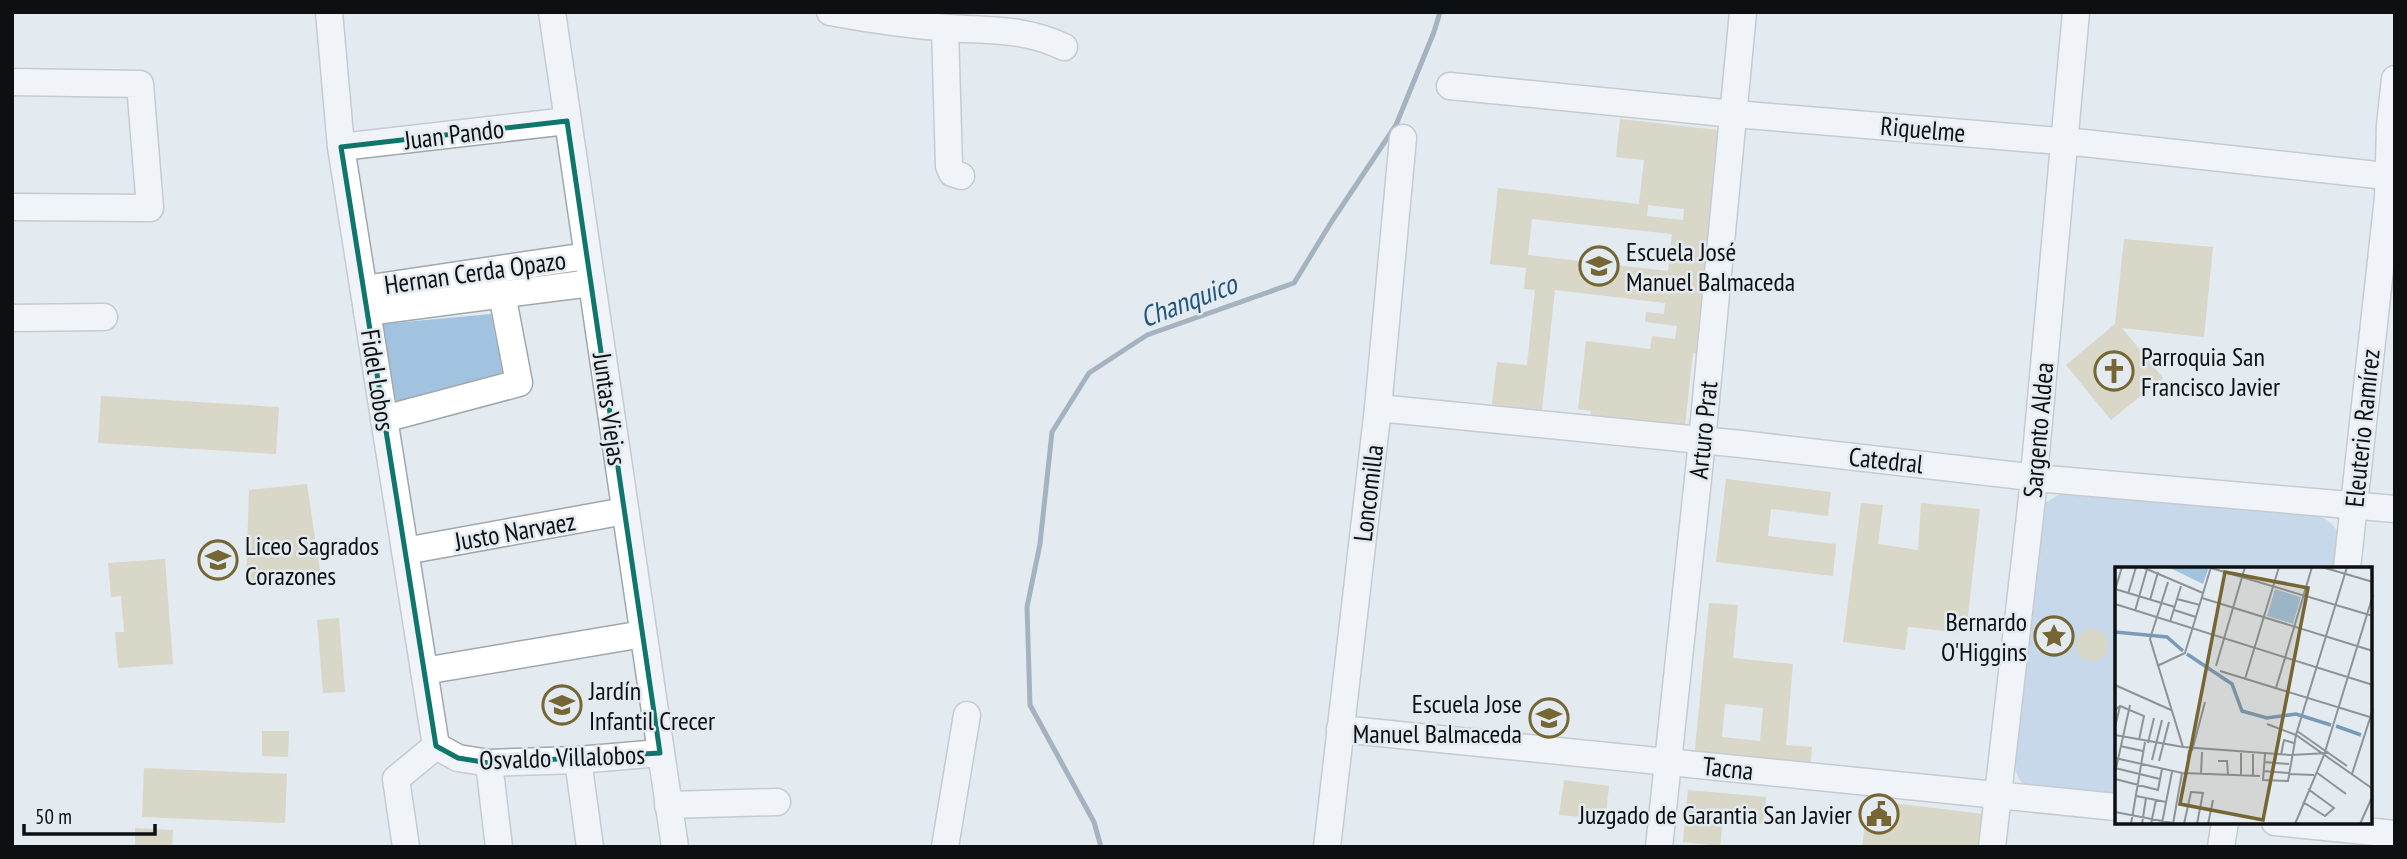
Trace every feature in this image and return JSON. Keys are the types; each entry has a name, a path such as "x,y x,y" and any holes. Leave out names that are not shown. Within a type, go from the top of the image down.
{"street":[{"name":"Fidel Lobos","path":"329,12 341,147 436,746"},
{"name":"Juntas Viejas","path":"552,12 674,847"},
{"path":"830,12 945,27 1024,32 1045,37 1064,47"},
{"name":"Arturo Prat","path":"1659,847 1743,12"},
{"name":"Sargento Aldea","path":"1992,847 2033,477 2076,12"},
{"path":"945,27 949,166 952,173 961,176"},
{"name":"Eleuterio Ramírez","path":"2347,567 2392,177 2390,125 2395,79"},
{"path":"12,82 140,84 150,208 12,207"},
{"name":"Riquelme","path":"1450,86 1734,114 2064,141 2392,177"},
{"name":"Juan Pando","path":"341,147 567,121"},
{"name":"Loncomilla","path":"1326,847 1378,408 1403,138"},
{"name":"Hernan Cerda Opazo","path":"365,300 587,256"},
{"name":"Hernan Cerda Opazo","path":"365,300 502,295 591,283"},
{"path":"384,419 519,383 502,295"},
{"path":"12,318 104,317"},
{"name":"Catedral","path":"1378,408 1702,440 2033,477 2395,509"},
{"name":"Justo Narvaez","path":"405,551 625,511"},
{"path":"424,671 643,634"},
{"path":"945,847 967,715"},
{"name":"Tacna","path":"1340,729 2115,807"},
{"path":"406,847 396,779 436,746"},
{"name":"Osvaldo Villalobos","path":"436,746 458,758 489,763 578,760 660,753"},
{"path":"578,760 590,847"},
{"path":"489,763 499,847"},
{"path":"668,805 777,802"},
{"path":"2221,847 2225,824"},
{"path":"2284,824 2322,832 2395,834"}],"highlighted area":[{"path":"567,121 660,753 489,763 458,758 436,746 341,147"}],"shaded area":[{"path":"491,314 503,375 396,403 383,324"},
{"path":"2069,492 2319,516 2333,526 2339,538 2337,567 2115,567 2115,797 2029,789 2021,782 2016,771 2015,756 2044,504"}],"building":[{"path":"1620,119 1727,131 1703,355 1693,353 1684,434 1589,423 1591,411 1578,409 1586,341 1650,349 1652,336 1675,339 1677,326 1645,322 1646,312 1664,314 1665,303 1555,290 1541,418 1491,412 1497,362 1527,365 1535,290 1524,289 1526,268 1490,264 1498,188 1639,204 1644,160 1616,157","holes":["1648,205 1684,209 1683,220 1647,216","1532,219 1672,234 1668,271 1528,255"]},
{"path":"2124,239 2213,247 2204,337 2122,328 2163,378 2111,420 2066,365 2115,324"},
{"path":"101,396 279,407 276,454 98,443"},
{"path":"1726,479 1831,492 1828,516 1771,509 1768,536 1836,544 1833,576 1716,562"},
{"path":"307,484 320,571 246,584 249,490"},
{"path":"1861,503 1883,505 1878,544 1918,550 1921,503 1980,509 1966,633 1908,627 1905,650 1843,642"},
{"path":"165,559 173,664 118,668 115,632 124,632 121,596 111,597 108,563"},
{"path":"1709,603 1738,605 1733,658 1793,664 1786,745 1812,747 1810,771 1694,760","holes":["1725,704 1763,708 1760,741 1722,737"]},
{"path":"339,618 345,692 323,693 317,620"},
{"path":"2092,629 2103,634 2108,645 2103,656 2092,661 2081,656 2076,645 2081,634"},
{"path":"262,731 289,731 288,757 262,756"},
{"path":"144,768 287,774 285,823 142,817"},
{"path":"1564,780 1609,786 1606,813 1584,810 1583,817 1559,815"},
{"path":"1688,790 1766,797 1763,824 1723,820 1720,846 1683,842"},
{"path":"1868,800 1983,814 1979,847 1862,847"},
{"path":"135,828 173,830 172,847 135,847"}],"waterway":[{"name":"Chanquico","path":"1101,847 1094,822 1030,705 1027,607 1040,544 1052,432 1089,373 1147,335 1294,283 1396,125 1440,12"}],"place":[{"name":"Escuela José Manuel Balmaceda","path":"1599,266"},
{"name":"Parroquia San Francisco Javier","path":"2114,371"},
{"name":"Liceo Sagrados Corazones","path":"218,560"},
{"name":"Bernardo O'Higgins","path":"2054,636"},
{"name":"Jardín Infantil Crecer","path":"562,705"},
{"name":"Escuela Jose Manuel Balmaceda","path":"1549,718"},
{"name":"Juzgado de Garantia San Javier","path":"1879,814"}]}
